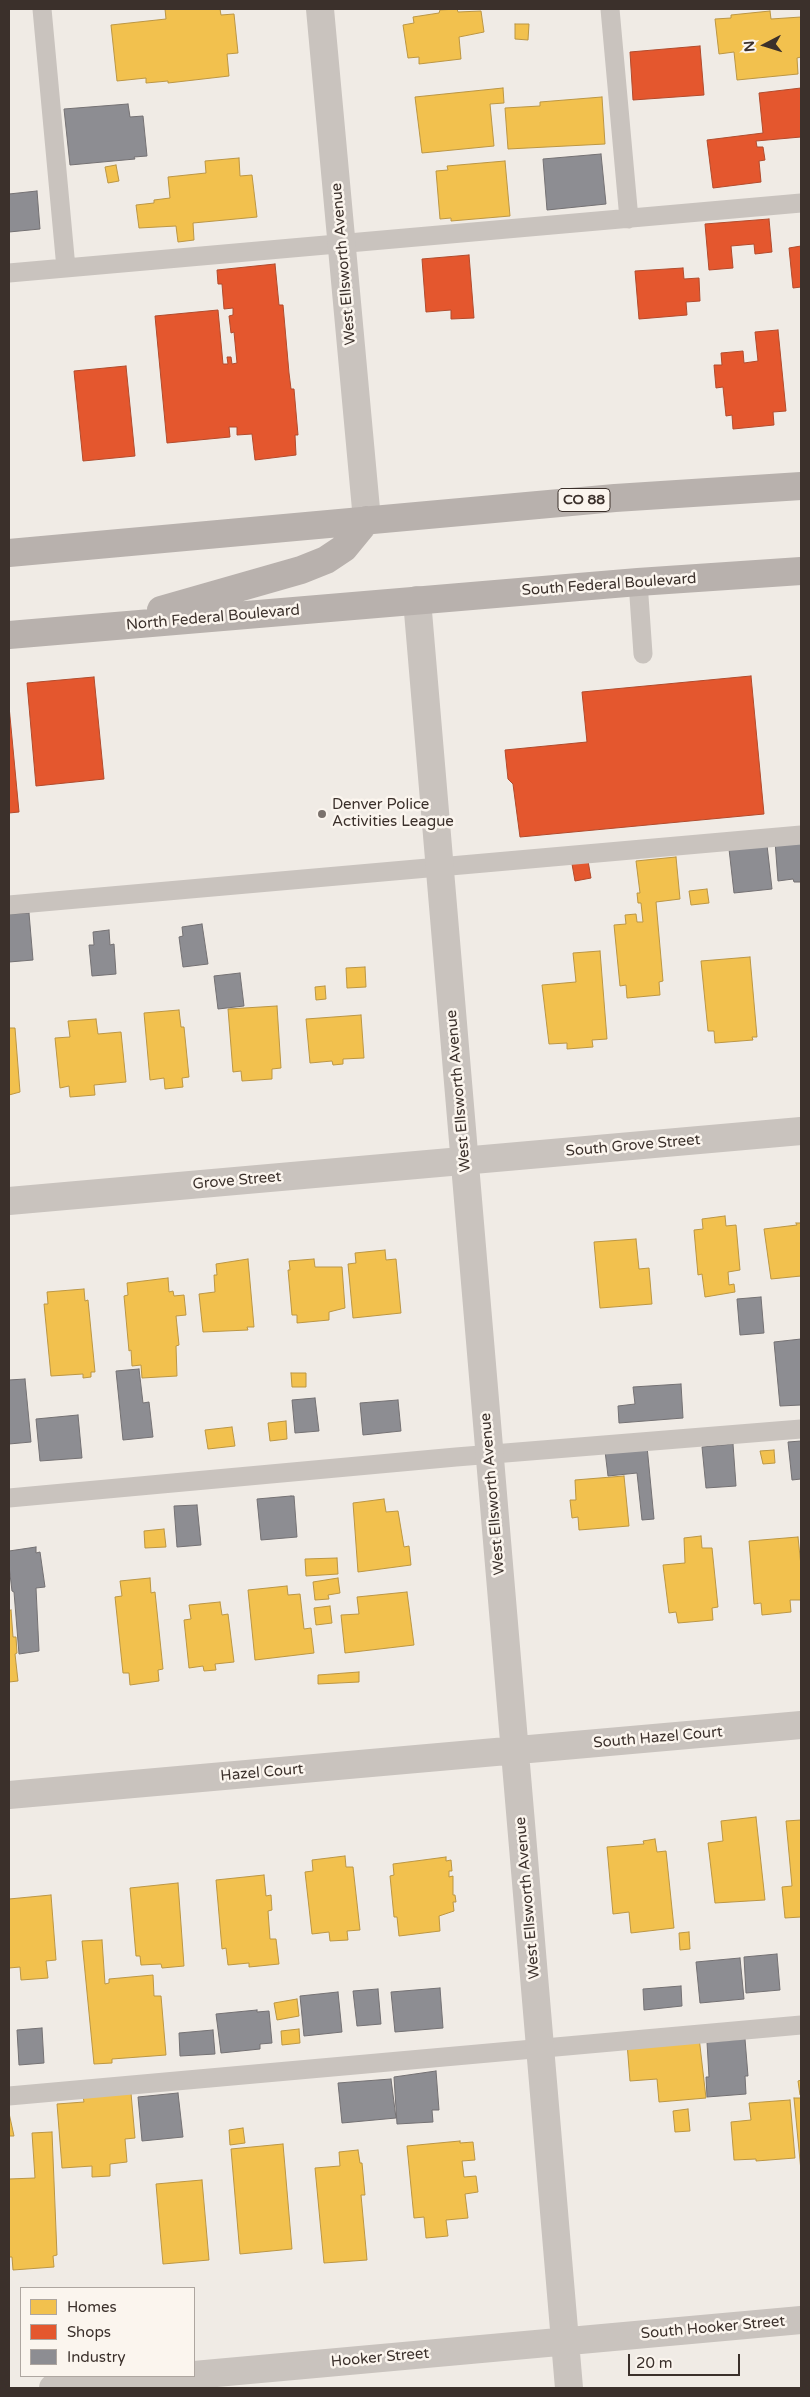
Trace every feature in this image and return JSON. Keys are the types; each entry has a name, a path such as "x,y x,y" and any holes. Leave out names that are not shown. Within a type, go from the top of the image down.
{"main road":[{"name":"CO 88","path":"9,553 615,498 801,486"},
{"path":"98,628 259,582 326,560 344,548 367,520"},
{"name":"South Federal Boulevard","path":"417,600 801,571"},
{"name":"North Federal Boulevard","path":"9,635 417,600"}],"street":[{"name":"West Ellsworth Avenue","path":"320,9 367,520"},
{"name":"West Ellsworth Avenue","path":"417,600 569,2388"},
{"name":"South Grove Street","path":"465,1161 801,1130"},
{"name":"Grove Street","path":"9,1201 465,1161"},
{"name":"South Hazel Court","path":"515,1751 801,1725"},
{"name":"Hazel Court","path":"9,1795 515,1751"},
{"name":"South Hooker Street","path":"566,2341 801,2320"},
{"name":"Hooker Street","path":"195,2375 566,2341"},
{"path":"52,2388 177,2377"}],"lane":[{"path":"42,9 66,268"},
{"path":"610,9 629,219"},
{"path":"9,273 801,204"},
{"path":"638,582 643,654"},
{"path":"9,905 801,835"},
{"path":"9,1498 490,1454 801,1429"},
{"path":"9,2096 801,2025"}],"building: Homes":[{"path":"165,9 220,9 221,15 234,14 238,53 227,54 229,76 168,83 168,81 146,83 146,78 117,81 111,25 166,19"},
{"path":"457,9 458,12 481,11 484,32 459,37 461,59 419,64 419,57 408,58 403,25 414,23 413,17 439,13 440,10"},
{"path":"770,11 771,19 801,17 801,57 797,58 798,74 737,80 734,52 719,54 715,19 731,18 731,15"},
{"path":"515,24 529,24 528,40 515,39"},
{"path":"503,88 504,103 490,104 494,146 422,153 415,97"},
{"path":"602,97 605,144 508,149 505,108 540,106 540,102"},
{"path":"239,158 240,176 252,175 257,217 193,223 194,240 178,242 176,226 139,228 136,205 154,203 154,200 170,198 168,177 206,173 205,161"},
{"path":"505,161 510,216 451,221 451,218 440,219 436,171 448,170 447,166"},
{"path":"116,165 119,181 108,183 105,167"},
{"path":"676,857 680,899 656,902 663,981 659,982 660,995 627,998 626,985 620,986 614,925 626,924 625,915 636,914 637,922 643,922 641,903 638,903 637,893 640,893 636,861"},
{"path":"707,889 709,903 691,905 689,891"},
{"path":"600,951 607,1039 592,1040 593,1047 567,1049 567,1043 549,1044 542,985 576,982 573,953"},
{"path":"750,957 757,1037 752,1037 753,1040 715,1043 714,1031 708,1031 701,961"},
{"path":"365,967 366,987 347,988 346,968"},
{"path":"325,986 326,999 316,1000 315,987"},
{"path":"277,1006 281,1068 272,1069 272,1079 242,1081 241,1071 233,1072 228,1009"},
{"path":"179,1010 181,1027 184,1027 189,1077 182,1078 183,1087 165,1089 164,1078 150,1080 144,1013"},
{"path":"361,1015 364,1058 343,1059 343,1064 333,1065 332,1061 310,1063 306,1019"},
{"path":"96,1019 98,1034 121,1032 126,1082 94,1085 95,1095 70,1097 69,1086 60,1088 55,1038 70,1037 68,1021"},
{"path":"9,1028 15,1028 20,1092 9,1095"},
{"path":"725,1216 726,1226 736,1225 740,1270 728,1272 729,1285 734,1284 735,1292 705,1297 702,1274 698,1275 694,1230 703,1229 702,1219"},
{"path":"796,1223 801,1223 801,1276 771,1279 764,1229 797,1225"},
{"path":"636,1239 639,1269 649,1268 652,1304 600,1308 594,1242"},
{"path":"385,1250 386,1260 396,1259 401,1313 353,1318 348,1264 356,1263 355,1253"},
{"path":"248,1259 254,1327 247,1327 248,1330 203,1332 199,1294 215,1292 214,1275 217,1275 216,1264"},
{"path":"314,1259 315,1267 342,1267 345,1308 329,1312 329,1320 297,1323 297,1315 292,1315 289,1261"},
{"path":"168,1278 169,1292 173,1291 174,1296 184,1295 186,1315 176,1316 179,1345 176,1346 177,1376 142,1378 141,1365 132,1366 131,1350 129,1351 124,1296 128,1295 127,1283"},
{"path":"84,1289 85,1301 88,1300 95,1372 91,1372 91,1377 83,1378 83,1374 51,1376 44,1304 48,1304 47,1292"},
{"path":"291,1373 306,1373 306,1387 292,1387"},
{"path":"286,1421 287,1439 270,1441 268,1423"},
{"path":"232,1427 235,1446 208,1449 205,1430"},
{"path":"774,1450 775,1463 763,1464 760,1451"},
{"path":"624,1476 629,1526 579,1530 578,1517 572,1518 570,1500 576,1500 575,1480"},
{"path":"384,1499 386,1512 398,1511 404,1547 409,1546 411,1565 358,1572 353,1503"},
{"path":"164,1529 166,1547 145,1548 144,1531"},
{"path":"701,1536 702,1548 712,1548 718,1607 712,1608 713,1620 678,1623 676,1612 669,1613 663,1565 685,1563 684,1538"},
{"path":"798,1537 801,1566 801,1600 790,1600 791,1612 762,1615 761,1603 754,1604 749,1541"},
{"path":"337,1558 338,1574 306,1576 305,1559"},
{"path":"150,1578 151,1593 155,1592 163,1669 158,1670 159,1681 130,1685 129,1673 123,1673 115,1597 122,1596 120,1581"},
{"path":"338,1578 340,1593 328,1595 329,1599 315,1600 313,1582"},
{"path":"287,1586 288,1595 300,1594 304,1629 311,1628 314,1653 255,1660 248,1590"},
{"path":"407,1592 414,1645 345,1653 341,1615 359,1614 357,1597"},
{"path":"220,1602 222,1615 228,1614 234,1662 215,1664 216,1670 204,1671 203,1666 189,1668 184,1620 191,1619 189,1605"},
{"path":"330,1606 332,1623 316,1625 314,1608"},
{"path":"11,1610 13,1637 16,1637 17,1653 15,1654 18,1681 9,1682 9,1611"},
{"path":"359,1672 359,1682 318,1684 318,1675"},
{"path":"756,1817 765,1900 715,1903 708,1843 723,1841 721,1821"},
{"path":"801,1820 801,1917 785,1918 782,1887 792,1886 786,1821"},
{"path":"655,1839 657,1852 666,1851 674,1928 631,1933 629,1912 613,1914 607,1847 644,1844 643,1841"},
{"path":"345,1856 346,1867 353,1867 360,1930 347,1931 348,1940 330,1941 329,1932 312,1934 305,1872 313,1871 312,1860"},
{"path":"446,1857 446,1861 451,1860 452,1871 449,1871 449,1877 453,1876 453,1895 455,1895 456,1902 453,1902 454,1911 439,1916 440,1931 399,1936 397,1917 394,1917 390,1876 394,1875 393,1864"},
{"path":"264,1875 266,1896 271,1895 272,1910 268,1911 270,1939 276,1939 279,1964 249,1967 249,1963 228,1965 226,1948 222,1949 216,1880"},
{"path":"178,1883 184,1966 162,1968 161,1964 141,1965 140,1956 136,1956 130,1888"},
{"path":"51,1895 56,1960 46,1961 48,1978 21,1980 20,1967 9,1968 9,1899"},
{"path":"689,1932 690,1949 680,1950 679,1933"},
{"path":"102,1940 105,1984 109,1983 109,1979 153,1975 154,1996 161,1996 166,2055 112,2059 112,2063 94,2064 82,1941"},
{"path":"297,1999 299,2016 277,2020 274,2003"},
{"path":"299,2029 300,2043 282,2045 281,2031"},
{"path":"699,2037 706,2098 659,2102 657,2079 630,2081 627,2043"},
{"path":"801,2080 801,2095 800,2095 798,2081"},
{"path":"131,2093 135,2138 125,2139 127,2162 110,2164 110,2176 92,2177 92,2166 62,2168 57,2104 84,2102 83,2096"},
{"path":"794,2098 801,2098 801,2171"},
{"path":"790,2100 795,2158 756,2161 756,2159 734,2160 731,2122 751,2120 749,2103"},
{"path":"688,2109 690,2131 675,2132 673,2111"},
{"path":"9,2113 14,2136 9,2136"},
{"path":"243,2128 245,2143 230,2145 229,2130"},
{"path":"52,2132 57,2255 53,2256 54,2267 13,2270 12,2257 9,2257 9,2179 35,2178 32,2133"},
{"path":"460,2141 460,2143 473,2142 475,2160 462,2161 464,2177 476,2176 478,2192 465,2194 468,2218 446,2220 448,2236 426,2238 424,2217 414,2218 407,2146"},
{"path":"283,2144 292,2249 240,2254 231,2149"},
{"path":"358,2150 360,2163 362,2163 365,2195 361,2195 367,2260 324,2263 315,2168 340,2166 339,2152"},
{"path":"202,2180 209,2260 163,2264 156,2184"}],"building: Shops":[{"path":"700,46 704,95 633,100 630,52"},
{"path":"801,88 801,137 756,141 757,147 763,147 765,160 759,161 761,182 713,188 707,140 763,133 759,93"},
{"path":"769,219 772,252 755,254 754,244 731,246 733,268 709,270 705,224"},
{"path":"801,246 801,287 793,288 789,248"},
{"path":"469,255 474,318 451,319 451,310 426,312 422,259"},
{"path":"275,264 279,305 283,305 291,389 294,389 298,435 295,435 296,455 255,460 252,434 237,435 237,427 229,427 230,437 167,443 155,316 218,310 223,364 228,364 227,357 231,357 232,364 237,363 234,332 231,333 229,316 233,315 233,308 224,309 222,284 218,284 217,270"},
{"path":"683,268 684,279 699,278 700,301 686,302 687,315 639,319 635,271"},
{"path":"778,330 786,411 773,412 774,425 733,429 732,415 726,416 723,387 716,388 714,365 722,365 721,353 743,351 744,363 758,361 755,332"},
{"path":"126,366 135,456 83,461 74,371"},
{"path":"751,676 764,814 520,837 513,784 508,779 505,750 587,742 582,692"},
{"path":"94,677 104,779 36,786 27,683"},
{"path":"9,706 19,812 9,813"},
{"path":"588,861 591,878 575,881 572,864"}],"building: Industry":[{"path":"128,104 130,117 143,116 147,156 134,157 135,159 70,165 64,109"},
{"path":"601,154 606,204 547,210 543,159"},
{"path":"37,191 40,229 9,232 9,194"},
{"path":"801,838 801,882 794,882 793,879 778,881 775,841"},
{"path":"767,845 772,889 734,893 729,849"},
{"path":"29,913 33,960 9,962 9,914"},
{"path":"202,924 208,964 183,967 179,937 183,936 182,927"},
{"path":"109,930 110,945 114,944 116,974 92,976 89,945 94,945 93,932"},
{"path":"240,973 244,1006 218,1009 214,976"},
{"path":"761,1297 764,1333 740,1335 737,1299"},
{"path":"801,1339 801,1405 780,1406 774,1342"},
{"path":"139,1369 143,1403 149,1402 153,1437 123,1440 116,1371"},
{"path":"25,1379 31,1442 9,1444 9,1380"},
{"path":"681,1384 683,1418 619,1423 618,1406 635,1404 633,1387"},
{"path":"315,1398 319,1431 295,1433 292,1400"},
{"path":"398,1400 401,1431 363,1435 360,1403"},
{"path":"78,1415 82,1458 40,1461 36,1419"},
{"path":"801,1441 801,1479 792,1480 788,1442"},
{"path":"733,1444 736,1486 706,1488 702,1447"},
{"path":"647,1446 654,1519 642,1520 637,1473 608,1476 605,1451"},
{"path":"294,1496 297,1537 261,1540 257,1499"},
{"path":"197,1505 201,1545 177,1547 174,1506"},
{"path":"36,1547 36,1553 40,1552 45,1587 36,1588 39,1651 19,1654 9,1551"},
{"path":"777,1954 780,1990 746,1993 744,1957"},
{"path":"740,1958 744,1999 700,2003 696,1962"},
{"path":"681,1986 682,2006 644,2010 643,1989"},
{"path":"440,1988 443,2028 395,2032 391,1992"},
{"path":"378,1989 381,2024 357,2026 353,1991"},
{"path":"338,1992 342,2032 304,2036 300,1996"},
{"path":"257,2010 257,2012 269,2011 272,2043 260,2044 260,2049 221,2053 216,2014"},
{"path":"42,2028 44,2063 19,2065 17,2030"},
{"path":"213,2030 215,2054 180,2056 179,2033"},
{"path":"745,2039 748,2076 745,2076 746,2094 707,2097 706,2077 709,2077 707,2042"},
{"path":"436,2071 439,2110 432,2110 433,2122 397,2124 394,2077"},
{"path":"391,2079 396,2118 342,2123 338,2083"},
{"path":"178,2093 183,2137 142,2141 138,2097"}],"place":[{"name":"Denver Police Activities League","path":"322,814"}]}
